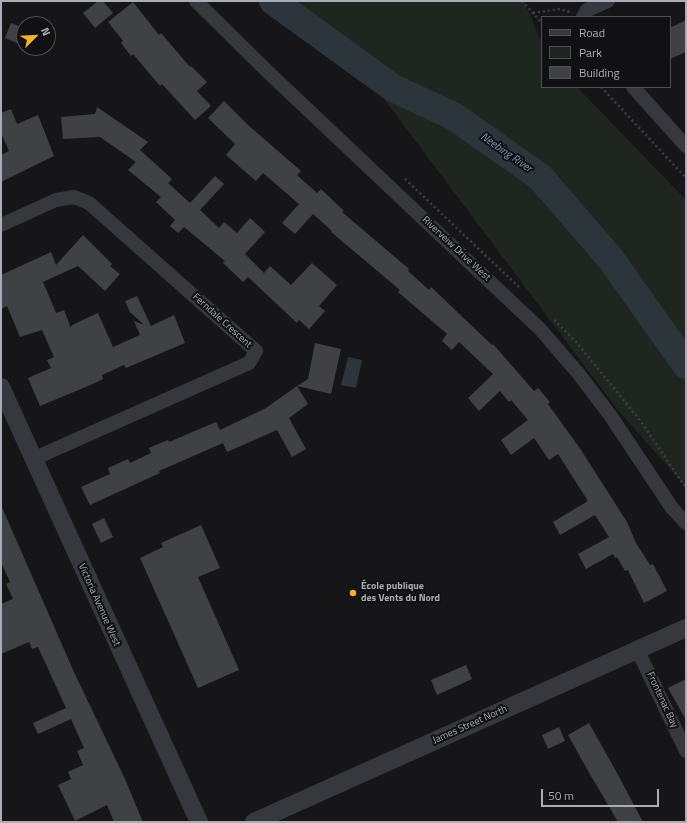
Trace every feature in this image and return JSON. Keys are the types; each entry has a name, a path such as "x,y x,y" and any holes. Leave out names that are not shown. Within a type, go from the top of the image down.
{"street":[{"name":"Riverveiw Drive West","path":"196,1 268,72 541,330 605,409 672,508 686,523"},
{"path":"584,16 587,10 608,1"},
{"path":"634,88 686,146"},
{"name":"Ferndale Crescent","path":"1,225 56,200 74,198 89,203 256,351 249,363 33,459"},
{"name":"Victoria Avenue West","path":"1,387 199,822"},
{"name":"James Street North","path":"254,822 686,628"},
{"name":"Frontenac Bay","path":"637,649 686,751"}],"path":[{"path":"522,1 541,22"},
{"path":"533,13 559,9 584,16"},
{"path":"602,88 686,178"}],"green space":[{"path":"293,1 524,1 541,42 541,88 578,88 686,200 686,487 616,408 351,55"}],"shaded area":[{"path":"348,357 362,360 356,388 341,385"}],"building":[{"path":"98,1 103,1 113,13 95,28 83,13"},
{"path":"133,2 159,35 161,33 190,67 191,66 207,82 197,91 211,106 195,120 162,84 160,86 133,54 131,56 121,43 123,41 108,22"},
{"path":"686,20 686,52 671,59 671,28"},
{"path":"11,23 16,25 16,43 5,38"},
{"path":"224,101 248,125 301,171 297,175 317,193 321,189 344,211 342,212 409,269 408,271 429,290 431,287 492,345 493,344 534,391 538,388 550,402 548,404 581,450 627,522 636,543 650,565 653,564 667,591 644,603 628,570 625,571 617,557 615,558 613,554 586,569 578,554 609,537 595,515 560,535 553,522 588,501 558,454 549,460 534,438 511,455 501,440 528,420 511,400 509,402 500,391 479,411 468,398 493,374 459,342 452,350 442,341 447,334 398,292 400,290 331,232 332,231 313,214 295,234 282,223 299,204 263,173 256,181 226,155 235,144 208,118"},
{"path":"97,107 148,142 140,150 172,179 168,183 190,203 215,176 224,184 200,210 219,228 224,222 237,233 250,218 265,232 245,254 264,273 270,266 291,285 312,263 337,285 319,306 325,311 309,329 299,320 297,323 248,277 243,282 223,263 225,261 184,227 178,233 170,226 175,220 156,202 161,197 128,170 136,162 100,137 63,139 61,117 95,114"},
{"path":"11,109 17,124 38,115 54,156 1,182 1,155 9,151 1,133 1,113"},
{"path":"83,235 112,264 110,266 120,274 105,291 78,266 43,282 56,313 64,310 71,328 72,325 98,313 113,347 140,335 134,321 144,325 130,312 125,301 137,296 151,326 174,315 185,343 126,368 124,365 102,375 103,379 93,384 40,406 28,378 51,368 47,360 54,357 42,330 20,337 7,306 1,309 1,275 51,252 56,265"},
{"path":"315,343 341,349 331,394 297,386 308,379"},
{"path":"297,386 308,404 289,418 306,449 292,457 277,430 227,452 223,443 159,471 160,473 90,505 81,487 110,474 108,468 128,459 130,463 151,453 149,448 168,440 169,442 216,422 220,430 266,408"},
{"path":"1,505 73,670 125,779 143,822 114,822 107,805 75,821 58,785 71,779 68,772 83,765 77,751 84,748 71,719 38,734 33,723 66,708 38,647 32,649 29,642 1,654 1,604 13,599 6,584 10,582 1,562"},
{"path":"104,518 113,537 101,543 92,524"},
{"path":"201,525 220,568 198,577 239,670 198,688 140,558 163,547 161,543"},
{"path":"466,665 472,679 437,695 431,680"},
{"path":"686,679 686,720 668,688"},
{"path":"589,723 643,822 618,822 568,735"},
{"path":"559,727 565,741 548,749 542,735"}],"waterway":[{"name":"Neebing River","path":"273,1 393,88 455,117 540,177 610,258 686,365"}],"place":[{"name":"École publique des Vents du Nord","path":"353,593"}]}
